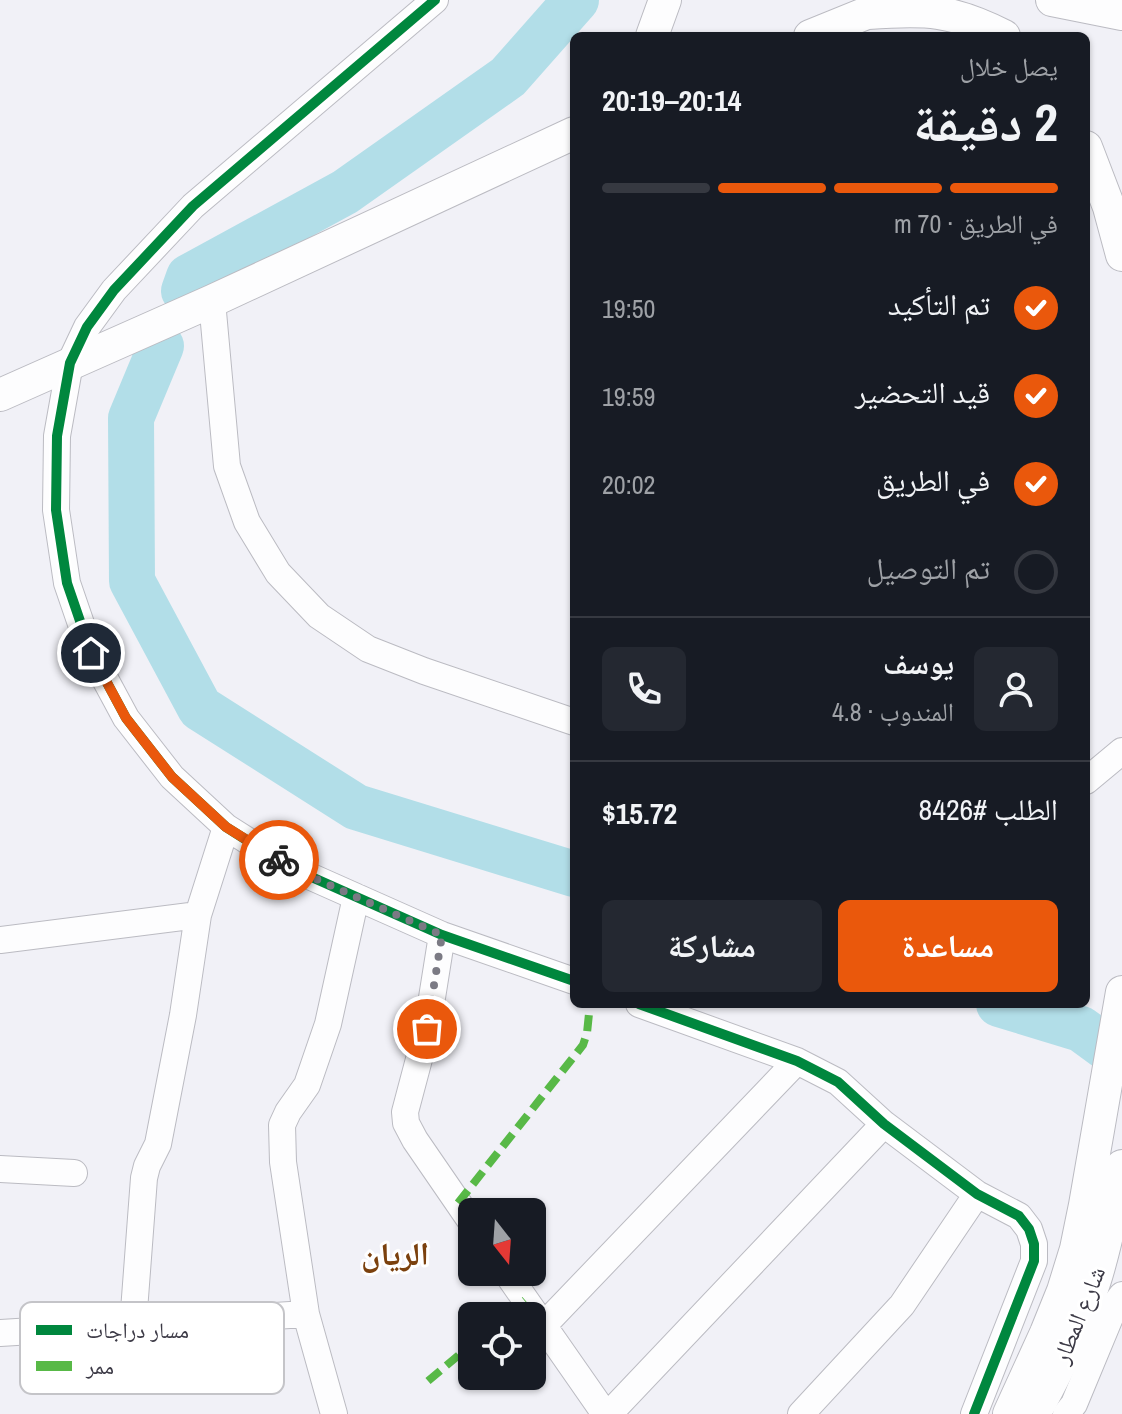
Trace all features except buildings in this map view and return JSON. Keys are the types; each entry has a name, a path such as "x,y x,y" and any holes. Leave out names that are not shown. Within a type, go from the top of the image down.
{"main road":[{"path":"653,32 665,0"},
{"path":"818,32 874,4 899,0"},
{"path":"874,4 910,0"},
{"path":"1052,0 1122,14"},
{"path":"874,4 946,13 996,32"},
{"path":"0,395 212,301 570,135"},
{"path":"1090,157 1109,207 1122,255"},
{"path":"1009,1414 1046,1333 1076,1249 1122,992"},
{"name":"شارع المطار","path":"1034,1414 1066,1354 1094,1283 1122,1166"}],"street":[{"path":"435,0 193,206 114,290 87,327 70,363 57,436 56,510 67,583 91,653 126,718 172,777 226,827 289,867 356,897 442,935 570,980"},
{"path":"212,301 227,466 247,522 278,573 319,616 368,649 570,721"},
{"path":"1090,778 1122,751"},
{"path":"135,1302 144,1178 158,1144 183,1015 198,915 226,827"},
{"path":"334,1414 306,1314 283,1162 282,1125 307,1085 328,1024 356,897"},
{"path":"0,940 198,915"},
{"path":"442,935 427,1029 405,1112 406,1123 415,1140 458,1203"},
{"path":"650,1008 797,1061 838,1082 884,1124 977,1194 1019,1216 1029,1229 1034,1244 1034,1261 974,1414"},
{"path":"546,1323 797,1061"},
{"path":"546,1330 607,1414 884,1124"},
{"path":"0,1169 74,1173"},
{"path":"801,1414 902,1305 977,1194"},
{"path":"1066,1414 1074,1404 1122,1295"},
{"path":"284,1315 306,1314"},
{"path":"0,1333 20,1332"}],"waterway":[{"path":"184,291 189,277 345,192 508,77 576,0"},
{"path":"161,346 131,418 132,581 200,708 356,807 570,873"},
{"path":"1012,1008 1081,1029 1122,1059"}],"marked path":[{"path":"462,1198 583,1045 590,1008"},
{"path":"428,1381 458,1356"}],"cycle path":[{"path":"435,0 193,206 114,290 87,327 70,363 57,436 56,510 67,583 91,653 126,718 172,777 226,827 289,867 442,935 570,980"},
{"path":"650,1008 797,1061 838,1082 884,1124 977,1194 1019,1216 1029,1229 1034,1244 1034,1261 974,1414"}],"way so far":[{"path":"279,860 442,935 427,1029"}],"district":[{"name":"الريان","path":"395,1254"}],"route":[{"path":"91,653 126,718 172,777 226,827 279,860"}]}
